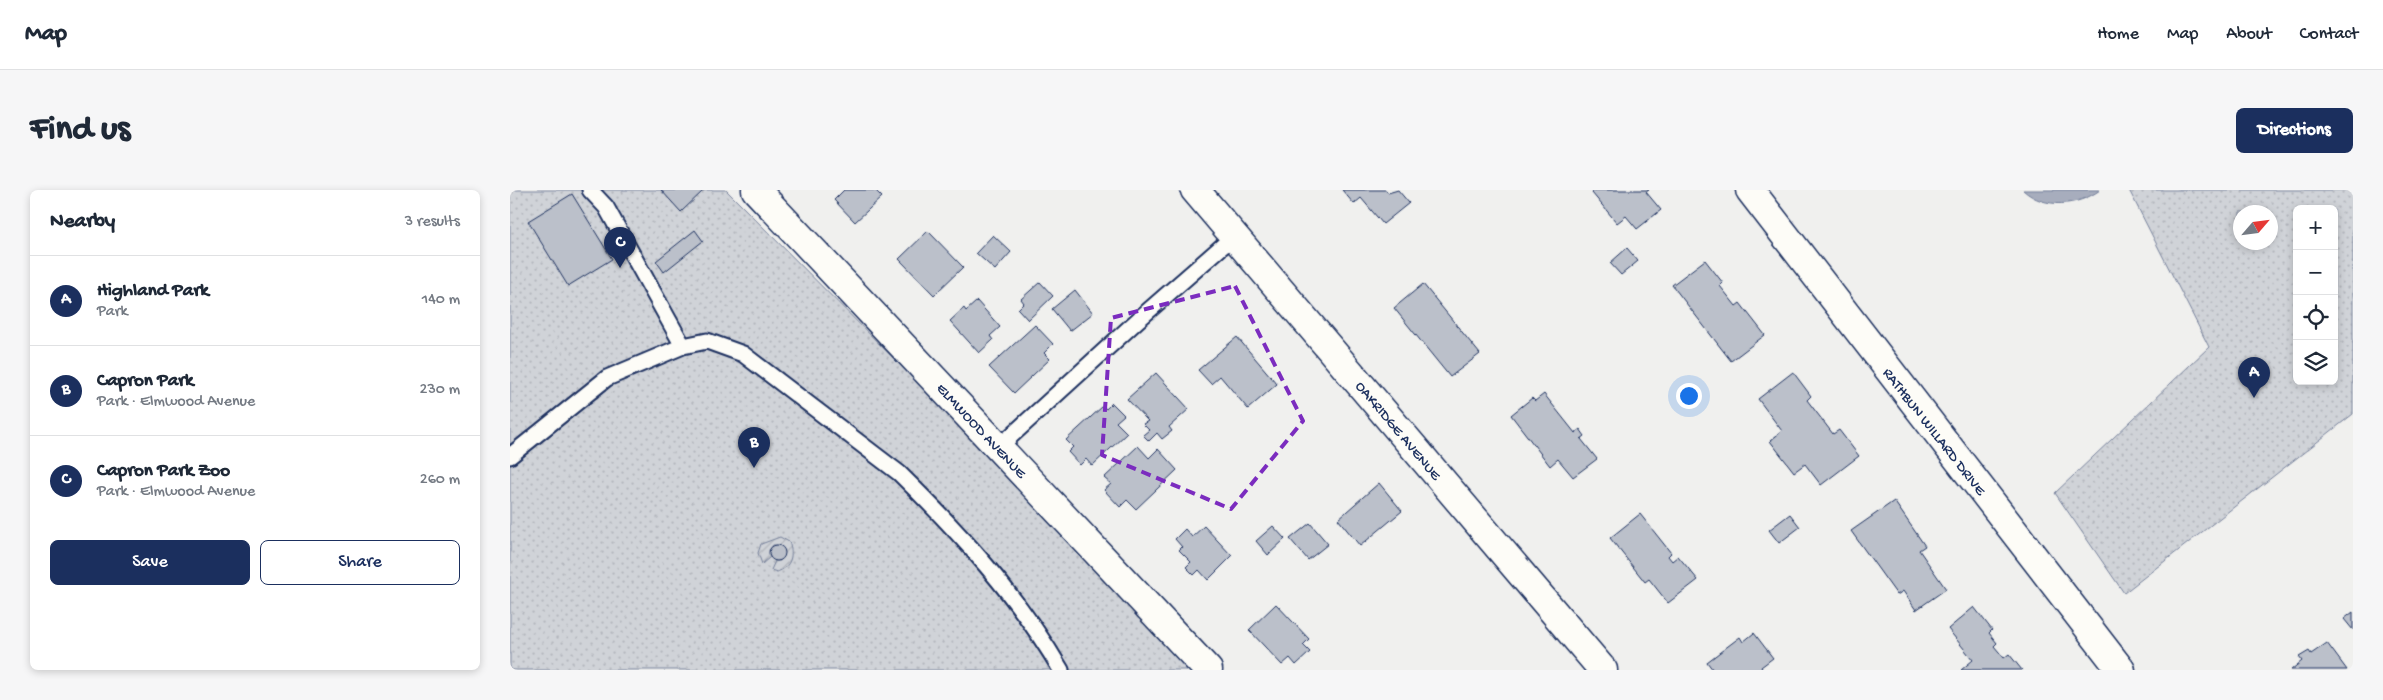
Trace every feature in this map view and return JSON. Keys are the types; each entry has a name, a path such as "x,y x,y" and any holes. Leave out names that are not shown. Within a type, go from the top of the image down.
{"street":[{"name":"ELMWOOD AVENUE","path":"756,190 1208,670"},
{"name":"OAKRIDGE AVENUE","path":"1195,190 1603,670"},
{"name":"RATHBUN WILLARD DRIVE","path":"1750,190 2121,670"}],"lane":[{"path":"590,190 606,207 683,346"},
{"path":"999,447 1139,319 1234,236"},
{"path":"510,456 607,378 683,346 707,341 743,354 899,473 973,548 1039,632 1061,670"}],"highlighted area":[{"path":"1235,286 1303,421 1231,509 1102,455 1111,318"}],"shaded area":[{"path":"510,190 726,190 945,410 1189,670 510,670"},
{"path":"2129,190 2353,190 2353,414 2124,593 2055,493 2209,347"},
{"path":"780,537 789,542 791,556 788,564 777,572 771,570 775,561 780,561 784,556 784,550 779,545 773,545 769,550 770,557 762,564 758,553 761,544"}],"water":[{"path":"2023,190 2100,190 2082,200 2062,204 2041,201"}],"building":[{"path":"661,190 704,190 681,212"},
{"path":"844,190 875,190 882,197 855,222 834,200"},
{"path":"1342,190 1386,190 1388,193 1398,190 1409,203 1383,224 1361,198 1354,204"},
{"path":"1595,190 1649,190 1646,192 1661,210 1637,229 1626,216 1617,223 1592,193"},
{"path":"572,194 612,259 568,286 528,221"},
{"path":"695,230 703,241 664,272 656,261"},
{"path":"928,231 963,267 934,295 899,259"},
{"path":"993,235 1011,252 995,270 976,253"},
{"path":"1627,248 1638,261 1621,275 1610,263"},
{"path":"1705,260 1723,283 1720,286 1736,306 1740,303 1765,335 1731,361 1672,285"},
{"path":"1040,282 1053,296 1028,320 1018,309 1024,303 1021,299"},
{"path":"1423,284 1480,354 1450,377 1394,308"},
{"path":"1075,290 1093,313 1070,331 1052,309"},
{"path":"977,301 1000,327 990,336 993,340 979,353 950,321 964,308 966,311"},
{"path":"1035,325 1053,344 1044,353 1050,359 1014,393 989,367"},
{"path":"1237,337 1277,384 1248,409 1220,376 1211,384 1198,370"},
{"path":"1793,372 1811,396 1807,400 1833,434 1839,430 1859,456 1821,485 1805,464 1794,472 1770,441 1782,431 1758,399"},
{"path":"1156,373 1189,409 1169,427 1172,431 1162,439 1157,433 1149,441 1143,435 1149,430 1143,424 1148,421 1127,399"},
{"path":"1544,394 1575,433 1580,429 1585,436 1581,439 1597,459 1573,477 1558,459 1550,466 1511,415 1532,398 1535,401"},
{"path":"1112,403 1124,415 1116,422 1127,433 1092,466 1086,459 1080,465 1068,452 1073,447 1066,440 1103,406 1106,409"},
{"path":"1138,446 1149,458 1158,449 1177,470 1136,509 1127,500 1120,507 1104,490 1111,484 1104,478"},
{"path":"1379,483 1402,511 1360,546 1338,519"},
{"path":"1894,501 1925,546 1919,550 1946,589 1916,610 1903,591 1897,595 1851,531"},
{"path":"1640,514 1671,553 1668,556 1672,561 1678,556 1698,580 1668,603 1649,579 1645,582 1610,538"},
{"path":"1790,514 1800,527 1779,543 1769,530"},
{"path":"1310,523 1328,544 1308,560 1290,539"},
{"path":"1204,526 1232,556 1208,580 1199,570 1194,575 1186,567 1191,562 1179,550 1182,547 1175,539 1185,529 1192,537"},
{"path":"1273,526 1285,539 1268,555 1256,541"},
{"path":"777,545 785,553 777,561 769,553"},
{"path":"1276,604 1309,639 1303,645 1310,652 1296,665 1290,658 1282,665 1249,630"},
{"path":"1974,607 1992,630 1989,633 1997,643 1994,646 2004,658 2009,654 2022,670 1961,670 1973,660 1948,629"},
{"path":"2353,612 2353,630 2344,619"},
{"path":"1754,633 1773,658 1761,667 1763,670 1713,670 1707,662 1740,637 1743,642"},
{"path":"2327,643 2347,670 2291,670 2302,661 2299,657 2309,651 2311,654"}],"place":[{"name":"Capron Park Zoo","path":"620,268"},
{"name":"Highland Park","path":"2254,398"},
{"name":"Capron Park","path":"754,468"}]}
